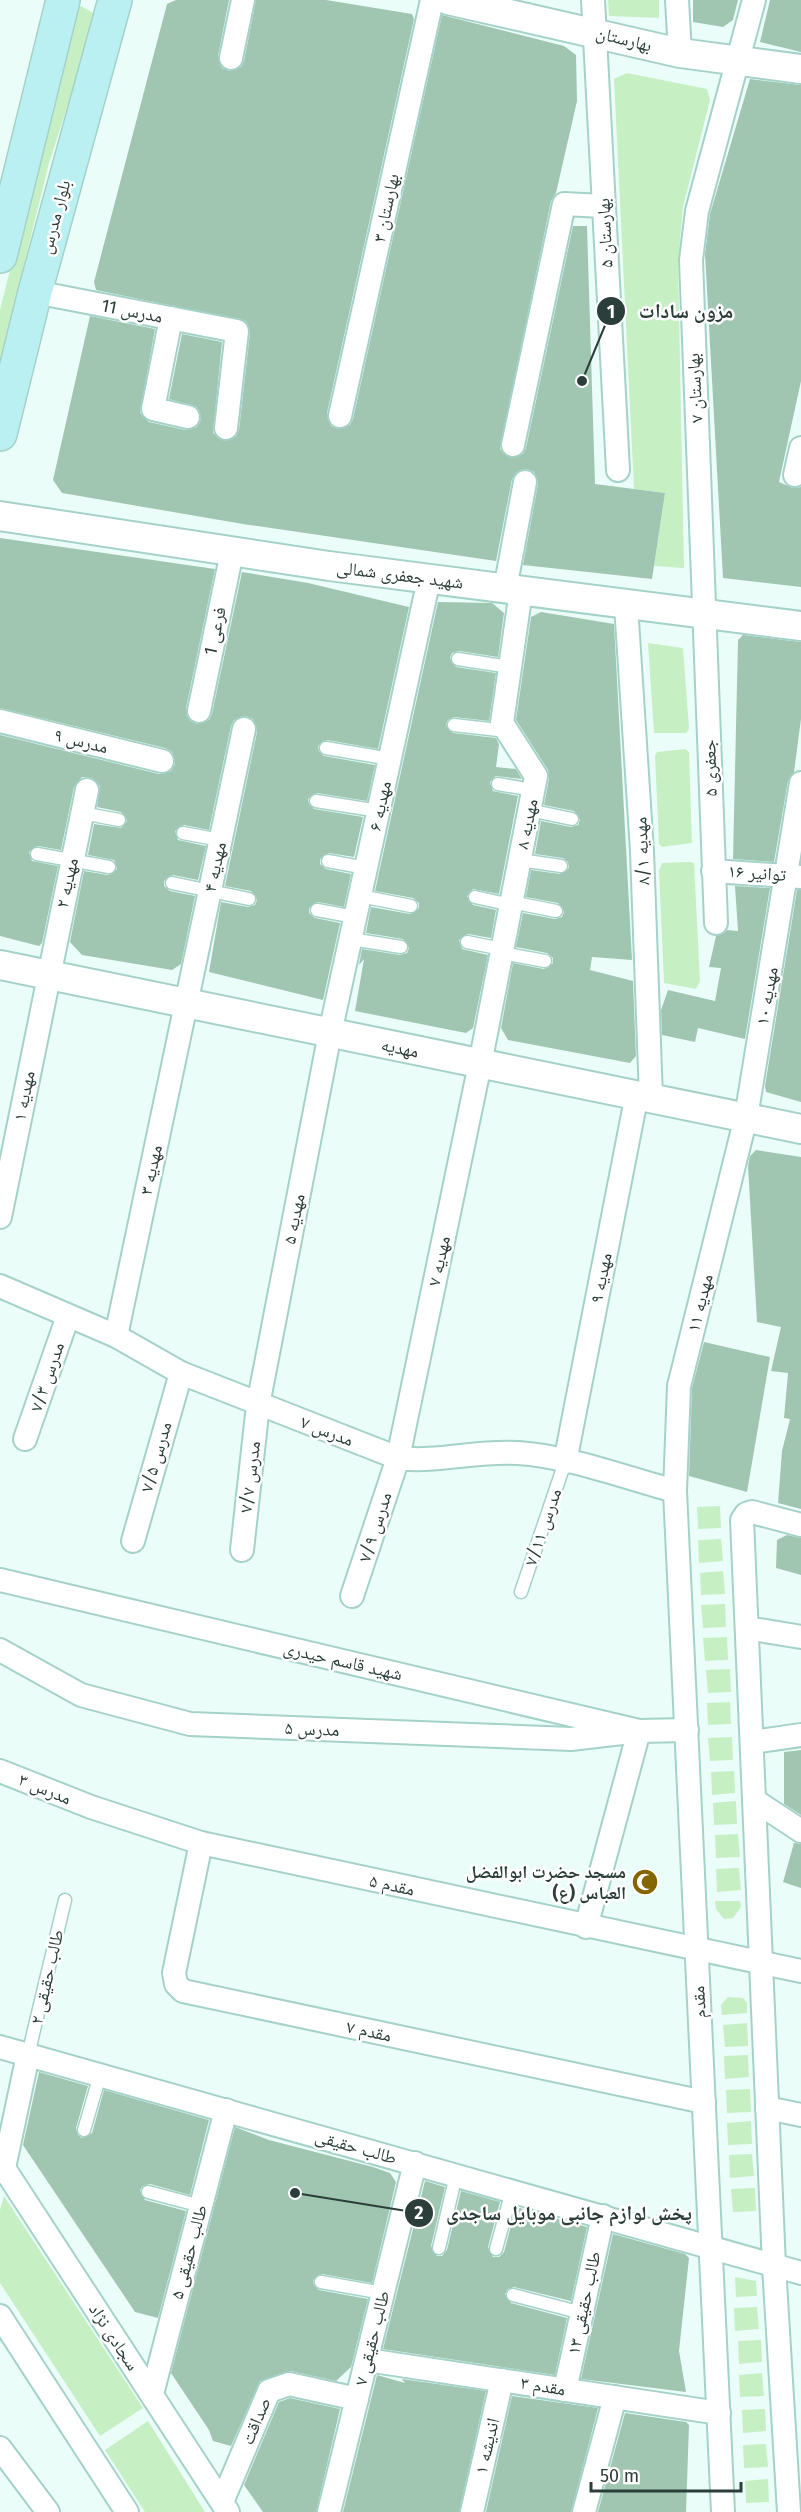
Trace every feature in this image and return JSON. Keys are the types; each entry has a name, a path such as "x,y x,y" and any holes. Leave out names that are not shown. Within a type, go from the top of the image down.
{"main road":[{"path":"0,256 63,5"},
{"name":"بلوار مدرس","path":"0,434 34,291 111,5"}],"street":[{"path":"231,58 243,0"},
{"name":"بهارستان ۳","path":"340,416 432,0"},
{"name":"بهارستان","path":"448,0 680,53 801,69"},
{"name":"بهارستان ۵","path":"593,0 618,470"},
{"path":"677,0 680,53"},
{"name":"بهارستان ۷","path":"705,614 692,260 697,211 754,0"},
{"path":"513,445 564,204 603,206"},
{"name":"مدرس 11","path":"34,291 237,331 226,428"},
{"path":"171,318 153,409 188,417"},
{"name":"مهدیه ۸","path":"480,1064 536,776 502,723 510,668 513,590 525,482"},
{"name":"شهید جعفری شمالی","path":"0,516 232,552 801,626"},
{"name":"فرعی 1","path":"199,711 232,552"},
{"name":"مهدیه ۶","path":"330,1033 429,579"},
{"name":"مهدیه ۸/۱","path":"626,605 642,850 644,1096"},
{"name":"جعفری ۵","path":"705,614 716,922"},
{"name":"مدرس ۹","path":"0,721 162,761"},
{"name":"مهدیه ۴","path":"186,1005 244,729"},
{"name":"مهدیه ۱۰","path":"746,1117 794,876 801,783"},
{"name":"مهدیه ۲","path":"48,975 87,790"},
{"name":"توانیر ۱۶","path":"713,871 794,876"},
{"name":"مهدیه","path":"0,965 186,1005 801,1129"},
{"name":"مهدیه ۱","path":"0,1217 48,975"},
{"name":"مهدیه ۳","path":"116,1336 186,1005"},
{"name":"مهدیه ۵","path":"258,1405 330,1033"},
{"name":"مهدیه ۷","path":"398,1458 480,1064"},
{"name":"مهدیه ۹","path":"565,1462 644,1096"},
{"name":"مهدیه ۱۱","path":"675,1491 679,1386 746,1117"},
{"name":"مدرس ۷","path":"0,1286 116,1336 181,1373 398,1458 423,1461 451,1456 518,1453 565,1462 675,1491"},
{"name":"مدرس ۷/۳","path":"25,1439 68,1316"},
{"name":"مدرس ۷/۵","path":"133,1541 181,1373"},
{"name":"مدرس ۷/۷","path":"242,1550 258,1405"},
{"name":"مدرس ۷/۹","path":"352,1596 398,1458"},
{"name":"مقدم","path":"675,1491 723,2512"},
{"path":"789,2512 774,2266 742,1520 746,1514 752,1512 801,1525"},
{"name":"شهید قاسم حیدری","path":"0,1580 639,1731 687,1730"},
{"path":"747,1628 801,1637"},
{"name":"مدرس ۵","path":"0,1650 81,1695 190,1724 571,1739 639,1731"},
{"path":"586,1927 639,1731"},
{"path":"752,1742 801,1735"},
{"name":"مدرس ۳","path":"0,1771 91,1808"},
{"path":"754,1800 801,1831"},
{"name":"مقدم ۵","path":"91,1808 201,1843 586,1927 801,1971"},
{"name":"مقدم ۷","path":"201,1843 174,1973 176,1984 183,1991 705,2102"},
{"name":"طالب حقیقی","path":"0,2047 801,2273"},
{"path":"2,2165 28,2055"},
{"path":"767,2108 801,2115"},
{"name":"طالب حقیقی ۵","path":"152,2394 226,2110"},
{"name":"طالب حقیقی ۷","path":"329,2512 415,2163"},
{"name":"سجادی نژاد","path":"2,2165 225,2507"},
{"name":"طالب حقیقی ۱۳","path":"565,2390 603,2216"},
{"path":"0,2316 127,2512"},
{"name":"مقدم ۳","path":"367,2360 719,2413"},
{"name":"اندیشه ۱","path":"472,2512 502,2380"},
{"name":"صداقت","path":"225,2507 269,2391 289,2384 357,2399"},
{"path":"584,2512 615,2397"},
{"path":"0,2448 48,2512"}],"lane":[{"path":"458,659 510,668"},
{"path":"454,725 507,731"},
{"path":"326,748 390,759"},
{"path":"498,784 572,819"},
{"path":"316,801 379,811"},
{"path":"82,813 119,820"},
{"path":"183,833 220,840"},
{"path":"37,854 109,867"},
{"path":"520,860 561,866"},
{"path":"328,861 366,868"},
{"path":"172,883 249,899"},
{"path":"475,897 555,911"},
{"path":"317,910 411,906"},
{"path":"351,939 401,947"},
{"path":"467,942 545,961"},
{"name":"مدرس ۷/۱۱","path":"521,1592 565,1462"},
{"name":"طالب حقیقی ۲","path":"28,2055 65,1900"},
{"path":"84,2130 100,2075"},
{"path":"439,2248 456,2175"},
{"path":"496,2249 512,2191"},
{"path":"148,2192 201,2206"},
{"path":"321,2282 383,2294"},
{"path":"513,2295 582,2313"}],"green space":[{"path":"608,0 659,0 659,18 609,16"},
{"path":"81,6 93,13 94,24 49,163 0,362 0,310 75,9"},
{"path":"627,73 707,89 710,100 683,207 678,262 684,568 654,566 665,493 634,489 614,79"},
{"path":"648,643 683,648 689,729 686,733 654,733"},
{"path":"685,749 689,752 692,843 662,847 659,844 655,756 657,752"},
{"path":"662,863 694,863 700,981 696,989 664,983 659,871"},
{"path":"720,1506 721,1528 698,1529 697,1507"},
{"path":"721,1539 723,1561 699,1563 698,1540"},
{"path":"723,1571 725,1594 701,1595 700,1573"},
{"path":"725,1604 726,1627 703,1628 701,1605"},
{"path":"727,1637 728,1660 705,1661 703,1638"},
{"path":"730,1669 731,1692 708,1693 706,1670"},
{"path":"730,1702 731,1724 708,1725 707,1703"},
{"path":"732,1737 733,1760 710,1761 708,1738"},
{"path":"734,1771 735,1793 712,1795 711,1772"},
{"path":"736,1801 737,1824 714,1825 713,1803"},
{"path":"738,1834 740,1857 716,1858 715,1835"},
{"path":"739,1868 741,1890 717,1892 716,1869"},
{"path":"715,1901 740,1901 741,1907 733,1918 724,1919 716,1909"},
{"path":"728,1997 743,1998 747,2003 747,2013 722,2015 721,2005"},
{"path":"747,2023 748,2046 725,2047 723,2025"},
{"path":"748,2055 749,2077 725,2079 724,2056"},
{"path":"750,2089 751,2112 727,2113 726,2090"},
{"path":"751,2121 752,2144 728,2145 727,2123"},
{"path":"752,2154 754,2176 730,2178 729,2155"},
{"path":"755,2188 756,2211 733,2212 731,2189"},
{"path":"4,2196 143,2408 100,2436 0,2283 0,2210"},
{"path":"735,2277 756,2281 757,2296 736,2297"},
{"path":"757,2307 759,2329 735,2331 734,2308"},
{"path":"761,2340 762,2362 739,2364 738,2341"},
{"path":"762,2373 764,2396 740,2397 739,2375"},
{"path":"765,2409 766,2431 743,2433 742,2410"},
{"path":"148,2421 205,2512 145,2512 105,2450"},
{"path":"766,2444 768,2467 744,2468 743,2445"},
{"path":"768,2479 769,2502 746,2503 745,2481"}],"building":[{"path":"176,0 229,0 218,56 222,68 229,71 241,67 244,61 256,0 326,0 412,14 414,19 327,413 331,426 338,429 350,425 353,419 442,15 564,46 576,55 577,101 556,193 551,201 500,449 511,458 523,454 526,448 573,226 587,226 595,484 665,493 652,579 523,565 538,484 534,472 527,469 520,470 512,479 496,561 243,524 62,493 53,480 90,316 155,329 140,413 149,422 185,430 197,427 201,419 197,407 169,399 182,334 222,342 213,433 225,441 236,436 239,430 250,333 246,321 96,290 94,282 167,4"},
{"path":"693,0 738,0 733,20 723,27 693,22"},
{"path":"770,0 801,0 801,52 760,42"},
{"path":"750,79 801,85 801,381 779,482 793,488 801,487 801,587 723,578 705,254 710,214"},
{"path":"0,538 215,569 186,708 190,721 197,724 209,720 212,714 242,572 308,583 409,607 378,749 327,740 318,746 324,756 375,765 367,801 317,793 308,799 314,809 363,817 354,857 329,853 320,859 320,864 326,869 351,874 344,907 318,902 309,908 309,913 315,918 340,923 323,1000 209,972 221,902 248,907 255,905 257,900 251,891 225,886 257,732 253,719 246,716 234,720 231,726 209,830 184,825 175,831 178,840 206,846 198,880 173,875 164,881 164,886 170,891 195,896 181,964 172,970 82,955 70,942 84,871 108,875 117,869 114,860 88,855 94,824 121,828 127,821 121,812 97,807 100,786 89,777 82,777 74,787 61,850 38,846 29,852 32,861 58,866 42,943 39,946 0,936 0,735 159,774 171,771 175,764 172,752 165,748 0,708"},
{"path":"438,602 492,603 504,613 498,657 459,651 452,653 450,658 456,667 496,673 489,721 454,717 448,720 446,725 453,733 496,738 499,744 496,767 516,769 522,779 496,776 490,782 493,791 518,796 499,894 473,889 467,896 473,905 496,910 491,938 468,934 459,940 462,949 488,955 473,1028 466,1033 355,1011 364,959 359,965 362,949 400,955 407,953 409,948 403,939 366,933 371,907 410,914 419,908 419,903 413,898 375,891"},
{"path":"541,612 614,624 632,960 592,957 590,970 633,981 636,1056 630,1063 508,1040 501,1028 513,963 544,969 553,963 553,958 547,953 516,947 523,913 555,919 562,917 564,912 558,903 526,897 531,870 560,874 569,868 568,862 563,858 535,854 541,821 571,827 578,825 580,820 574,811 544,805 549,779 548,770 516,720 531,617"},
{"path":"743,635 801,642 801,719 794,772 788,781 774,862 733,859 738,640"},
{"path":"735,886 770,888 745,1039 698,1028 695,1042 662,1035 661,1010 668,990 715,1001 721,968 709,967 716,936 727,930 738,931"},
{"path":"797,890 801,890 801,1102 766,1092 765,1086"},
{"path":"756,1150 801,1157 801,1509 778,1503 782,1451 790,1419 784,1418 788,1373 771,1371 781,1327 757,1322 748,1166 750,1156"},
{"path":"704,1342 770,1357 747,1492 689,1476 692,1388"},
{"path":"787,1535 801,1538 801,1575 776,1568 777,1540"},
{"path":"801,1750 801,1815 784,1804 784,1752"},
{"path":"794,1843 801,1844 801,1888 783,1882"},
{"path":"39,2072 88,2086 76,2128 78,2135 82,2138 92,2133 104,2090 209,2120 190,2195 150,2184 143,2186 140,2190 145,2200 186,2211 158,2318 135,2312 23,2145"},
{"path":"235,2127 269,2140 373,2167 390,2173 396,2182 372,2283 322,2274 313,2280 319,2290 368,2299 351,2367 336,2381 291,2371 260,2381 231,2446 213,2441 209,2430 171,2373"},
{"path":"425,2181 445,2187 431,2246 437,2256 442,2256 447,2250 461,2191 500,2202 488,2247 493,2257 499,2257 504,2252 516,2207 587,2227 571,2301 514,2287 508,2289 505,2294 511,2303 567,2318 555,2375 383,2349"},
{"path":"613,2234 685,2254 689,2258 679,2351 686,2392 581,2379"},
{"path":"377,2375 405,2383 402,2379 486,2391 459,2512 343,2512"},
{"path":"512,2396 598,2408 571,2512 486,2512"},
{"path":"290,2398 340,2409 316,2512 263,2512 244,2485 279,2402"},
{"path":"625,2413 686,2422 689,2425 686,2512 598,2512"}],"place":[{"name":"مزون سادات","path":"582,381"},
{"name":"مسجد حضرت ابوالفضل العباس (ع)","path":"645,1882"},
{"name":"پخش لوازم جانبی موبایل ساجدی","path":"295,2193"}]}
